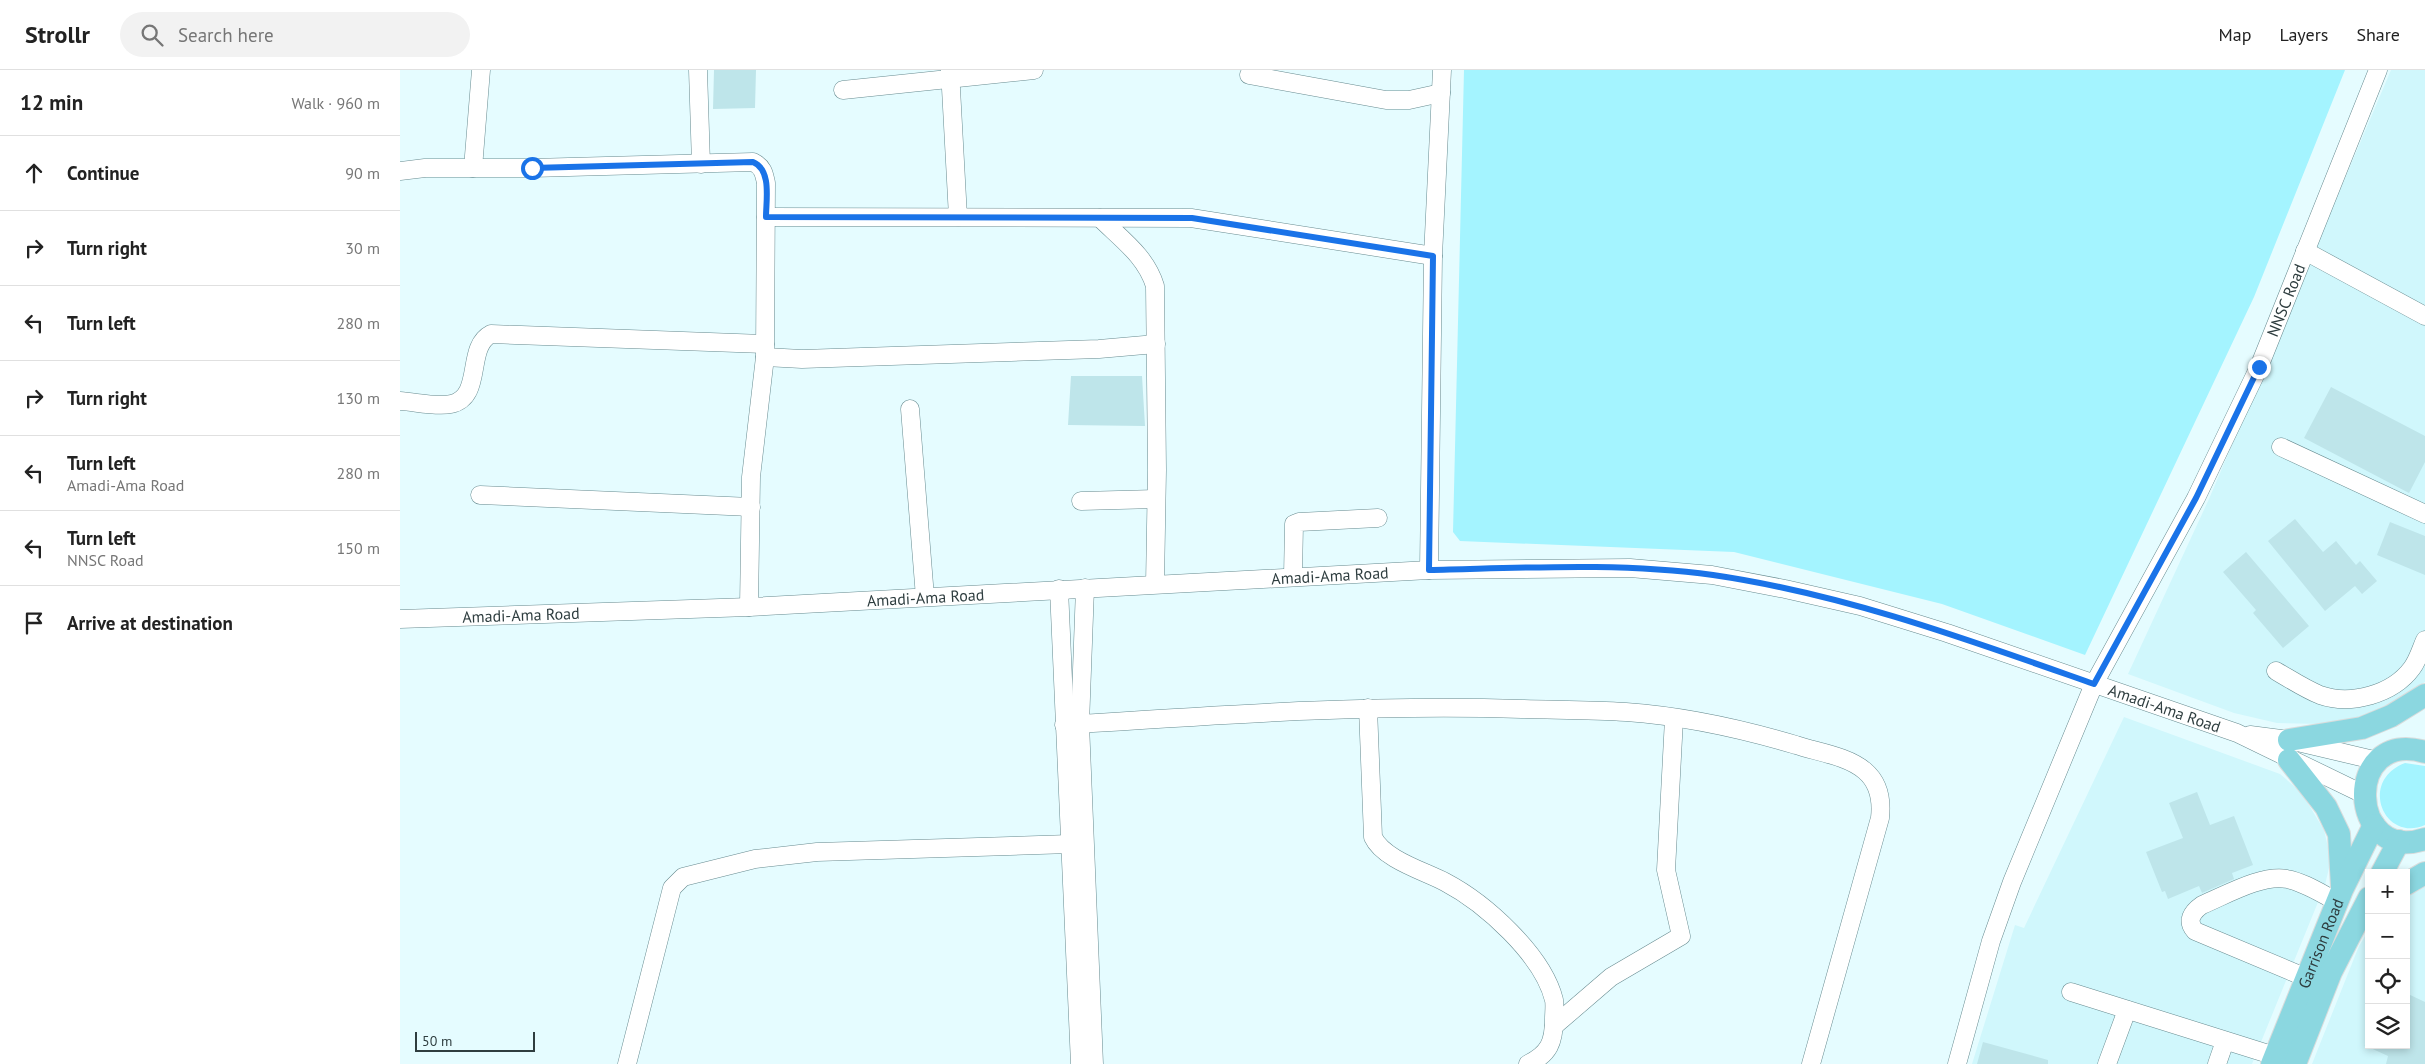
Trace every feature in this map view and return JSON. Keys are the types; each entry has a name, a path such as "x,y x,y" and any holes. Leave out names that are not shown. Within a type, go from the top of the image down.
{"main road":[{"path":"2340,896 2343,863 2339,834 2326,807 2289,750 2362,728 2391,716 2425,695"},
{"path":"2423,746 2392,752 2378,761 2368,776 2363,794 2364,805 2374,825 2381,832 2399,841 2415,842 2425,839"},
{"name":"Garrison Road","path":"2273,1060 2340,896 2374,825"},
{"path":"2384,869 2399,841"},
{"path":"2410,882 2425,873"},
{"name":"Garrison Road","path":"2300,1063 2331,972 2362,917"}],"street":[{"path":"473,168 481,70"},
{"path":"698,70 700,164"},
{"path":"843,90 950,75 1034,70"},
{"path":"1429,570 1433,256 1442,70"},
{"name":"NNSC Road","path":"1957,1064 1991,941 2012,882 2094,684 2208,472 2259,367 2378,70"},
{"path":"950,75 958,216"},
{"path":"1249,75 1386,100 1408,100 1441,93"},
{"path":"400,171 753,162 760,165 764,172 766,183 765,351 752,477 749,607"},
{"path":"766,217 1192,218 1433,256"},
{"path":"1100,218 1142,259 1150,270 1155,286 1155,584"},
{"path":"2305,251 2425,316"},
{"path":"400,401 450,404 458,401 469,390 478,347 482,338 491,334 765,351 802,358 1100,349 1156,344"},
{"path":"910,409 925,596"},
{"path":"2281,447 2425,514"},
{"path":"480,495 751,507"},
{"path":"1081,501 1156,499"},
{"path":"1293,576 1294,524 1299,522 1378,518"},
{"name":"Amadi-Ama Road","path":"400,619 749,607 1429,570 1630,568 1712,575 1860,606 1947,633 2237,734 2289,750 2378,761"},
{"path":"1080,1064 1070,844 1072,724 1085,588"},
{"path":"1060,589 1072,724 1094,1064"},
{"path":"2276,671 2322,695 2342,699 2361,697 2380,692 2399,681 2412,667 2425,640"},
{"path":"1072,724 1314,709 1452,707 1618,712 1712,724 1783,741 1846,761 1864,770 1878,790 1881,804 1880,818 1811,1064"},
{"path":"1368,708 1372,837 1376,845 1386,853 1447,883 1483,907 1516,937 1544,976 1554,1001 1554,1026 1550,1046 1544,1056 1528,1064"},
{"path":"1554,1026 1611,977 1680,936 1666,870 1674,718"},
{"name":"Amadi-Ama Road","path":"2289,750 2363,794"},
{"path":"627,1064 672,888 682,877 755,860 817,852 1070,844"},
{"path":"2307,978 2195,931 2191,927 2191,916 2194,910 2202,905 2265,879 2290,879 2340,896"},
{"path":"2071,992 2226,1041 2273,1060"},
{"path":"2107,1064 2127,1010"},
{"path":"2217,1064 2226,1041"}],"shaded area":[{"path":"1464,70 2345,70 2254,297 2085,655 1942,604 1734,552 1460,541 1453,532"},
{"path":"2391,70 2425,70 2425,682 2383,709 2348,720 2322,724 2277,723 2234,713 2128,674 2209,499"},
{"path":"2124,717 2280,774 2301,792 2324,830 2329,852 2329,868 2325,885 2252,1064 1972,1064 2015,925 2024,928"},
{"path":"2405,763 2425,766 2425,825 2410,828 2398,825 2388,818 2382,807 2380,795 2383,783 2391,772"},
{"path":"2425,883 2425,1064 2312,1064 2359,946 2365,936 2365,1049 2410,1049 2410,892"}],"building":[{"path":"714,70 756,70 755,108 713,109"},
{"path":"1071,376 1142,376 1145,426 1068,425"},
{"path":"2331,387 2425,436 2425,462 2409,493 2304,438"},
{"path":"2295,519 2323,552 2336,541 2356,565 2360,561 2377,581 2362,594 2355,586 2325,611 2268,541"},
{"path":"2390,522 2425,536 2425,575 2377,555"},
{"path":"2246,552 2309,626 2283,648 2253,613 2256,610 2223,572"},
{"path":"2197,792 2210,825 2234,816 2253,865 2232,873 2234,879 2202,893 2199,886 2168,899 2165,891 2162,892 2146,852 2183,838 2169,803"},
{"path":"2410,995 2425,1002 2425,1064 2386,1064 2388,1056 2373,1049 2410,1049"},
{"path":"1983,1042 2048,1060 2048,1064 1977,1064"}],"route":[{"path":"532,168 753,162 760,165 764,172 766,183 766,217 1192,218 1433,256 1429,570 1567,567 1630,568 1712,575 1860,606 1947,633 2094,684 2196,498 2259,367"}]}
